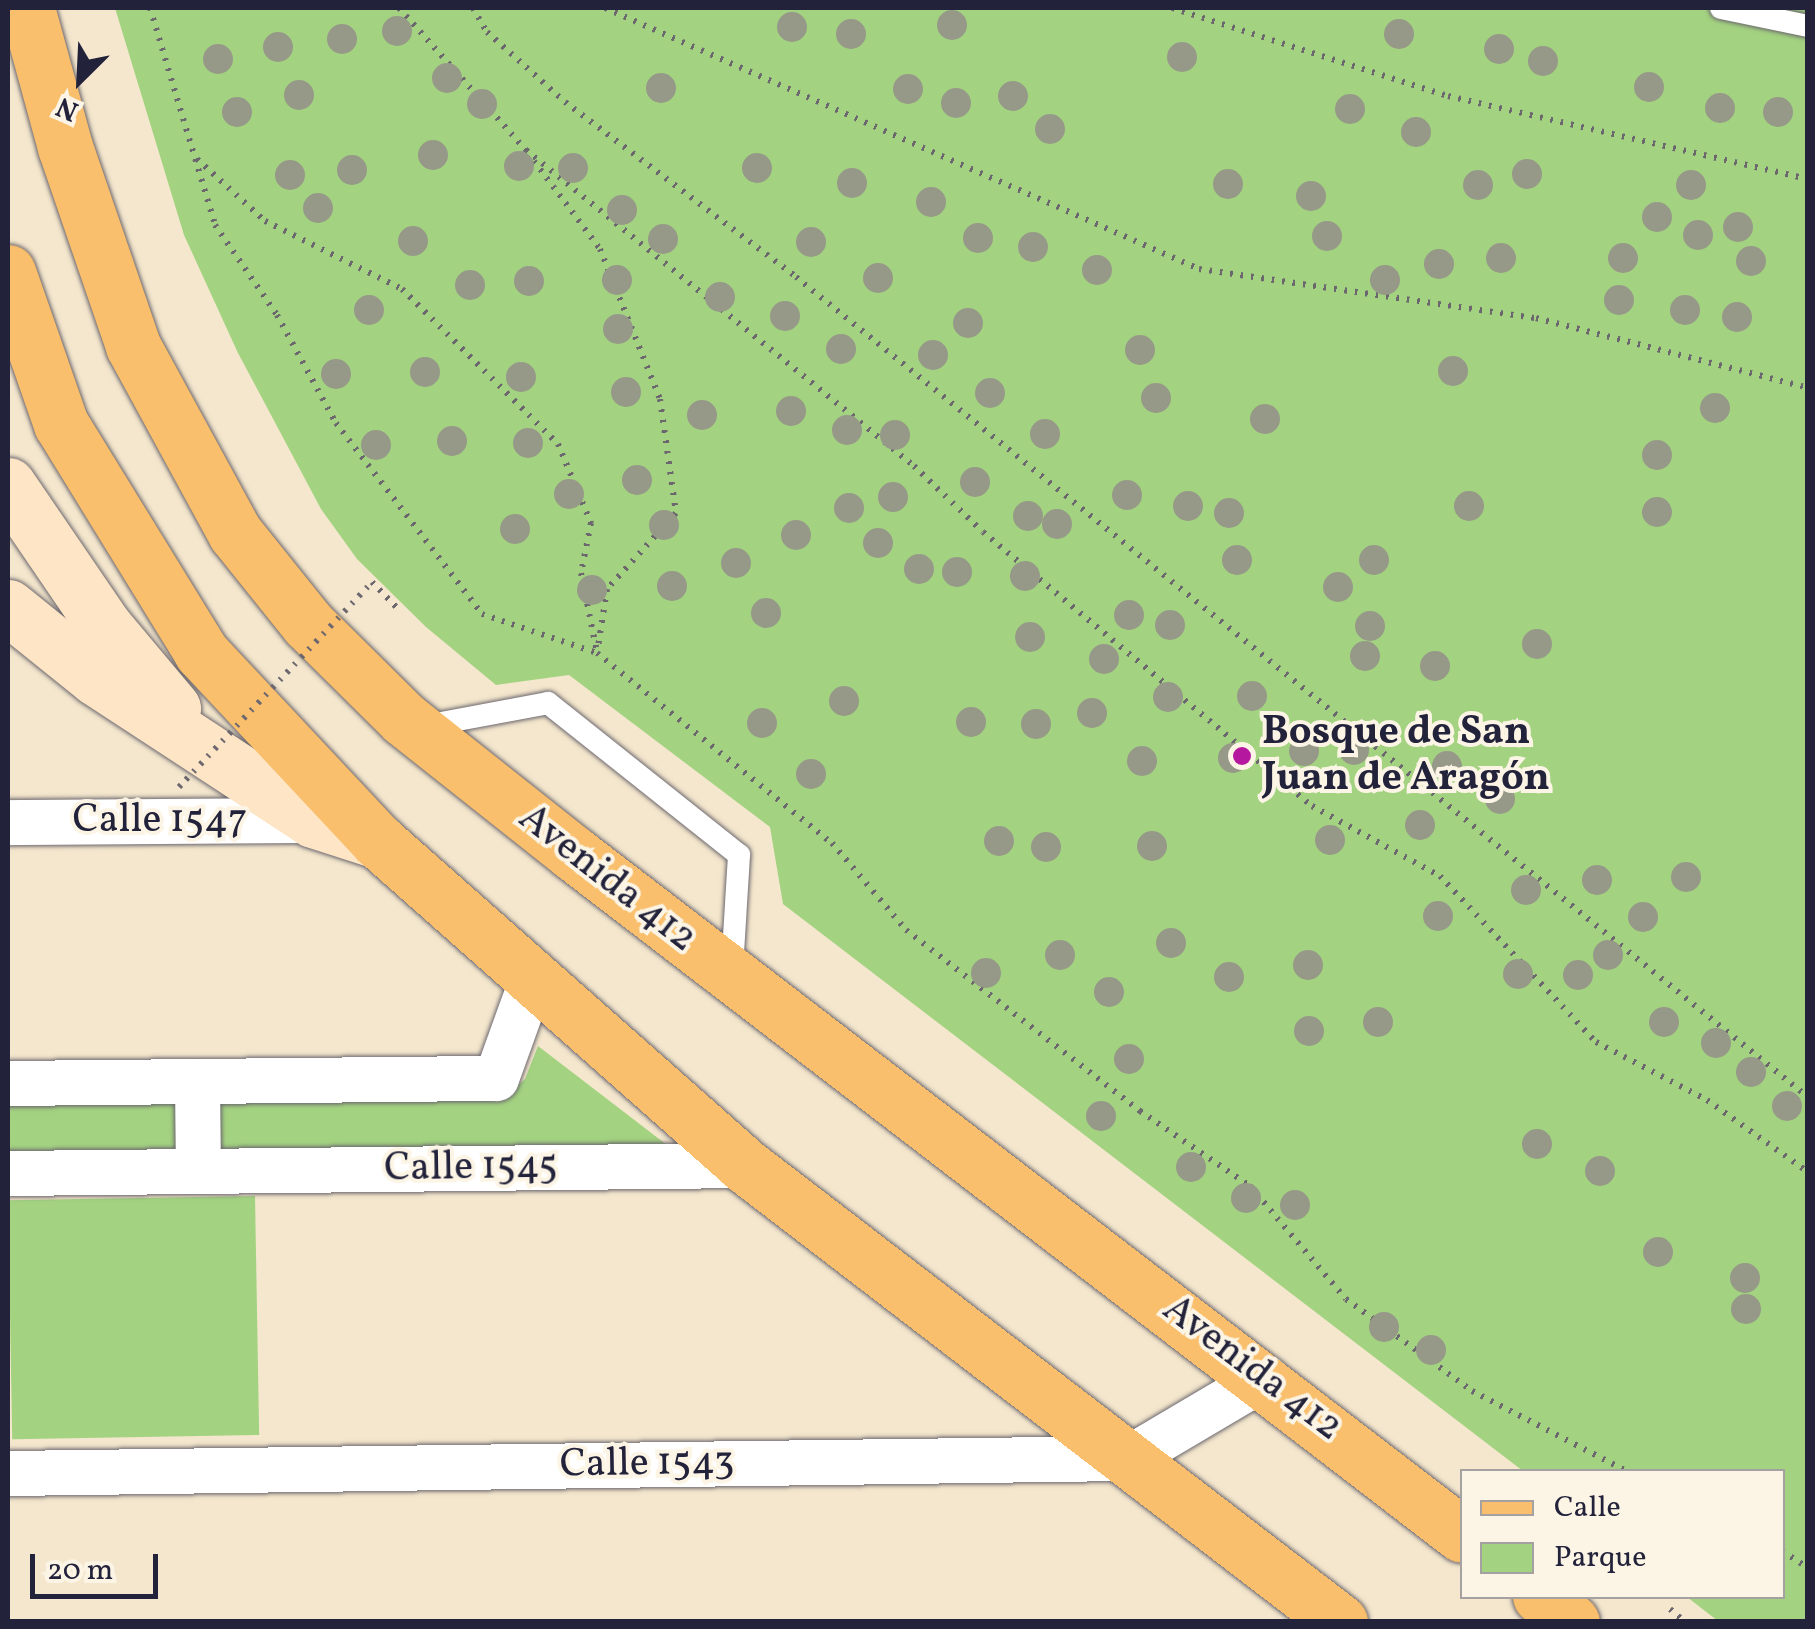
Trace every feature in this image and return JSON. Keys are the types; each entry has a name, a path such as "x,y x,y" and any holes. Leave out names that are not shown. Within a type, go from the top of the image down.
{"main road":[{"name":"Avenida 412","path":"27,8 65,147 133,346 236,533 308,624 416,728 732,977 1265,1377 1460,1532"},
{"path":"8,272 60,424 202,652 378,841 744,1165 1128,1458 1302,1604 1340,1622"},
{"path":"1544,1599 1572,1622"}],"street":[{"path":"8,485 105,628 188,763"},
{"path":"8,607 96,678 188,763 313,820 378,841"},
{"name":"Calle 1547","path":"8,822 313,820"},
{"path":"8,1083 496,1078 532,978"},
{"path":"196,1081 198,1171"},
{"name":"Calle 1545","path":"8,1173 744,1165"},
{"name":"Calle 1543","path":"8,1472 1128,1458 1265,1377"}],"lane":[{"path":"1721,8 1808,26"},
{"path":"416,728 548,703 740,856 732,977"}],"path":[{"path":"150,8 215,225 276,315 336,423 482,614 597,653 832,843 906,930 1140,1111 1250,1186 1346,1299 1472,1390 1622,1469"},
{"path":"400,8 526,150 600,249 660,398 676,513 607,589 597,653"},
{"path":"473,8 487,32 564,102 796,277 1808,1097"},
{"path":"606,8 1199,269 1536,318 1808,388"},
{"path":"1172,8 1448,96 1808,179"},
{"path":"526,150 914,466 983,532 1312,806 1440,876 1596,1042 1707,1100 1808,1172"},
{"path":"196,158 264,221 402,289 558,444 591,523 581,574 597,653"},
{"path":"188,763 372,582 397,608"},
{"path":"1785,1553 1808,1568"},
{"path":"1670,1610 1686,1622"}],"green space":[{"name":"Bosque de San Juan de Aragón","path":"115,8 1807,8 1807,1621 1718,1621 1690,1599 1785,1599 1785,1469 1520,1469 783,904 770,827 569,675 496,685 426,627 357,559 321,509 238,353 184,235"},
{"path":"538,1046 680,1155 8,1165 8,1103 501,1100 525,1079"},
{"path":"255,1196 259,1435 12,1439 8,1200"}],"place":[{"name":"Bosque de San Juan de Aragón","path":"1242,756"}]}
